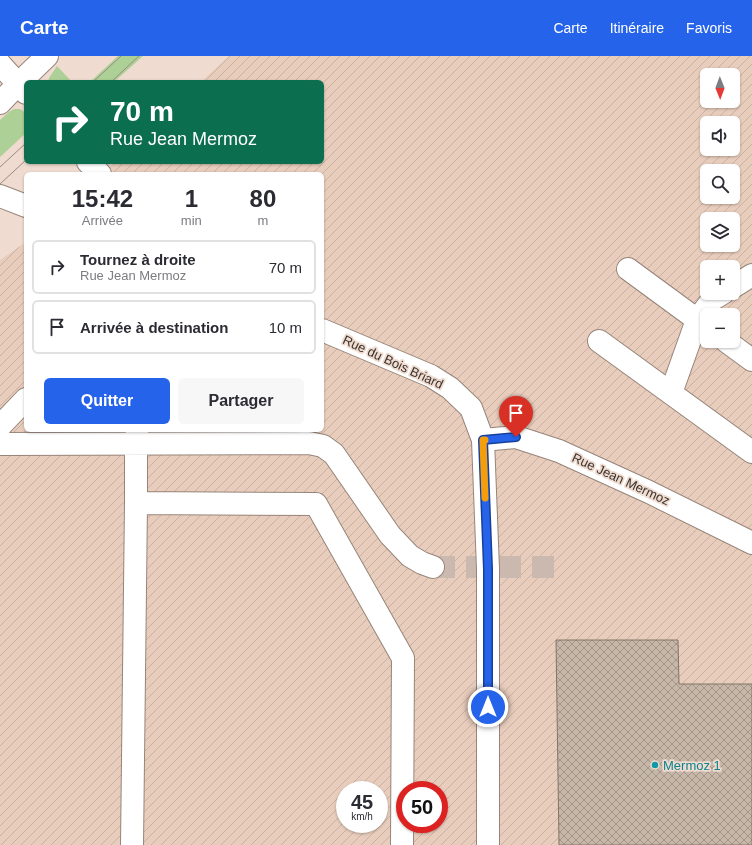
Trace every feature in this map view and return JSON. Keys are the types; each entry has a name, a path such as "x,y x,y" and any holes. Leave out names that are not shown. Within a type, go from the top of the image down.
{"main road":[{"path":"29,80 47,56"},
{"path":"0,64 22,89 0,102"},
{"path":"90,164 98,172"},
{"path":"0,196 24,205"},
{"path":"628,269 700,323"},
{"path":"740,283 752,275"},
{"path":"671,393 700,328"},
{"name":"Rue du Bois Briard","path":"324,331 431,376 450,388 471,408 483,440 488,569 488,845"},
{"path":"599,341 752,452"},
{"path":"736,348 752,360"},
{"path":"0,426 24,401"},
{"path":"0,444 137,437 309,443 323,446 334,454 390,535 410,556 433,567"},
{"path":"132,845 137,437"},
{"name":"Rue Jean Mermoz","path":"483,440 516,437 559,451 649,492 752,543"},
{"path":"136,503 316,504 403,658 402,845"}],"shaded area":[{"path":"229,56 752,56 752,845 0,845 0,260 24,243 24,432 324,432 324,172 104,172 113,164 324,164 324,80 203,80"}],"green space":[{"path":"118,56 143,56 116,80 92,80"},
{"path":"57,66 70,80 48,80"},
{"path":"14,109 20,109 24,112 24,135 0,157 0,120"}],"building":[{"name":"Mermoz 1","path":"556,640 678,640 679,684 752,684 752,845 559,845"}],"tunnel":[{"path":"433,567 554,567"}],"tram line":[{"path":"95,80 121,56"},
{"path":"113,80 139,56"},
{"path":"0,167 24,145"},
{"path":"0,184 24,162"}],"slow traffic":[{"path":"485,440 483,440 485,498"}],"place":[{"name":"Mermoz 1","path":"655,765"}],"route":[{"path":"488,707 488,569 483,440 516,437"}]}
